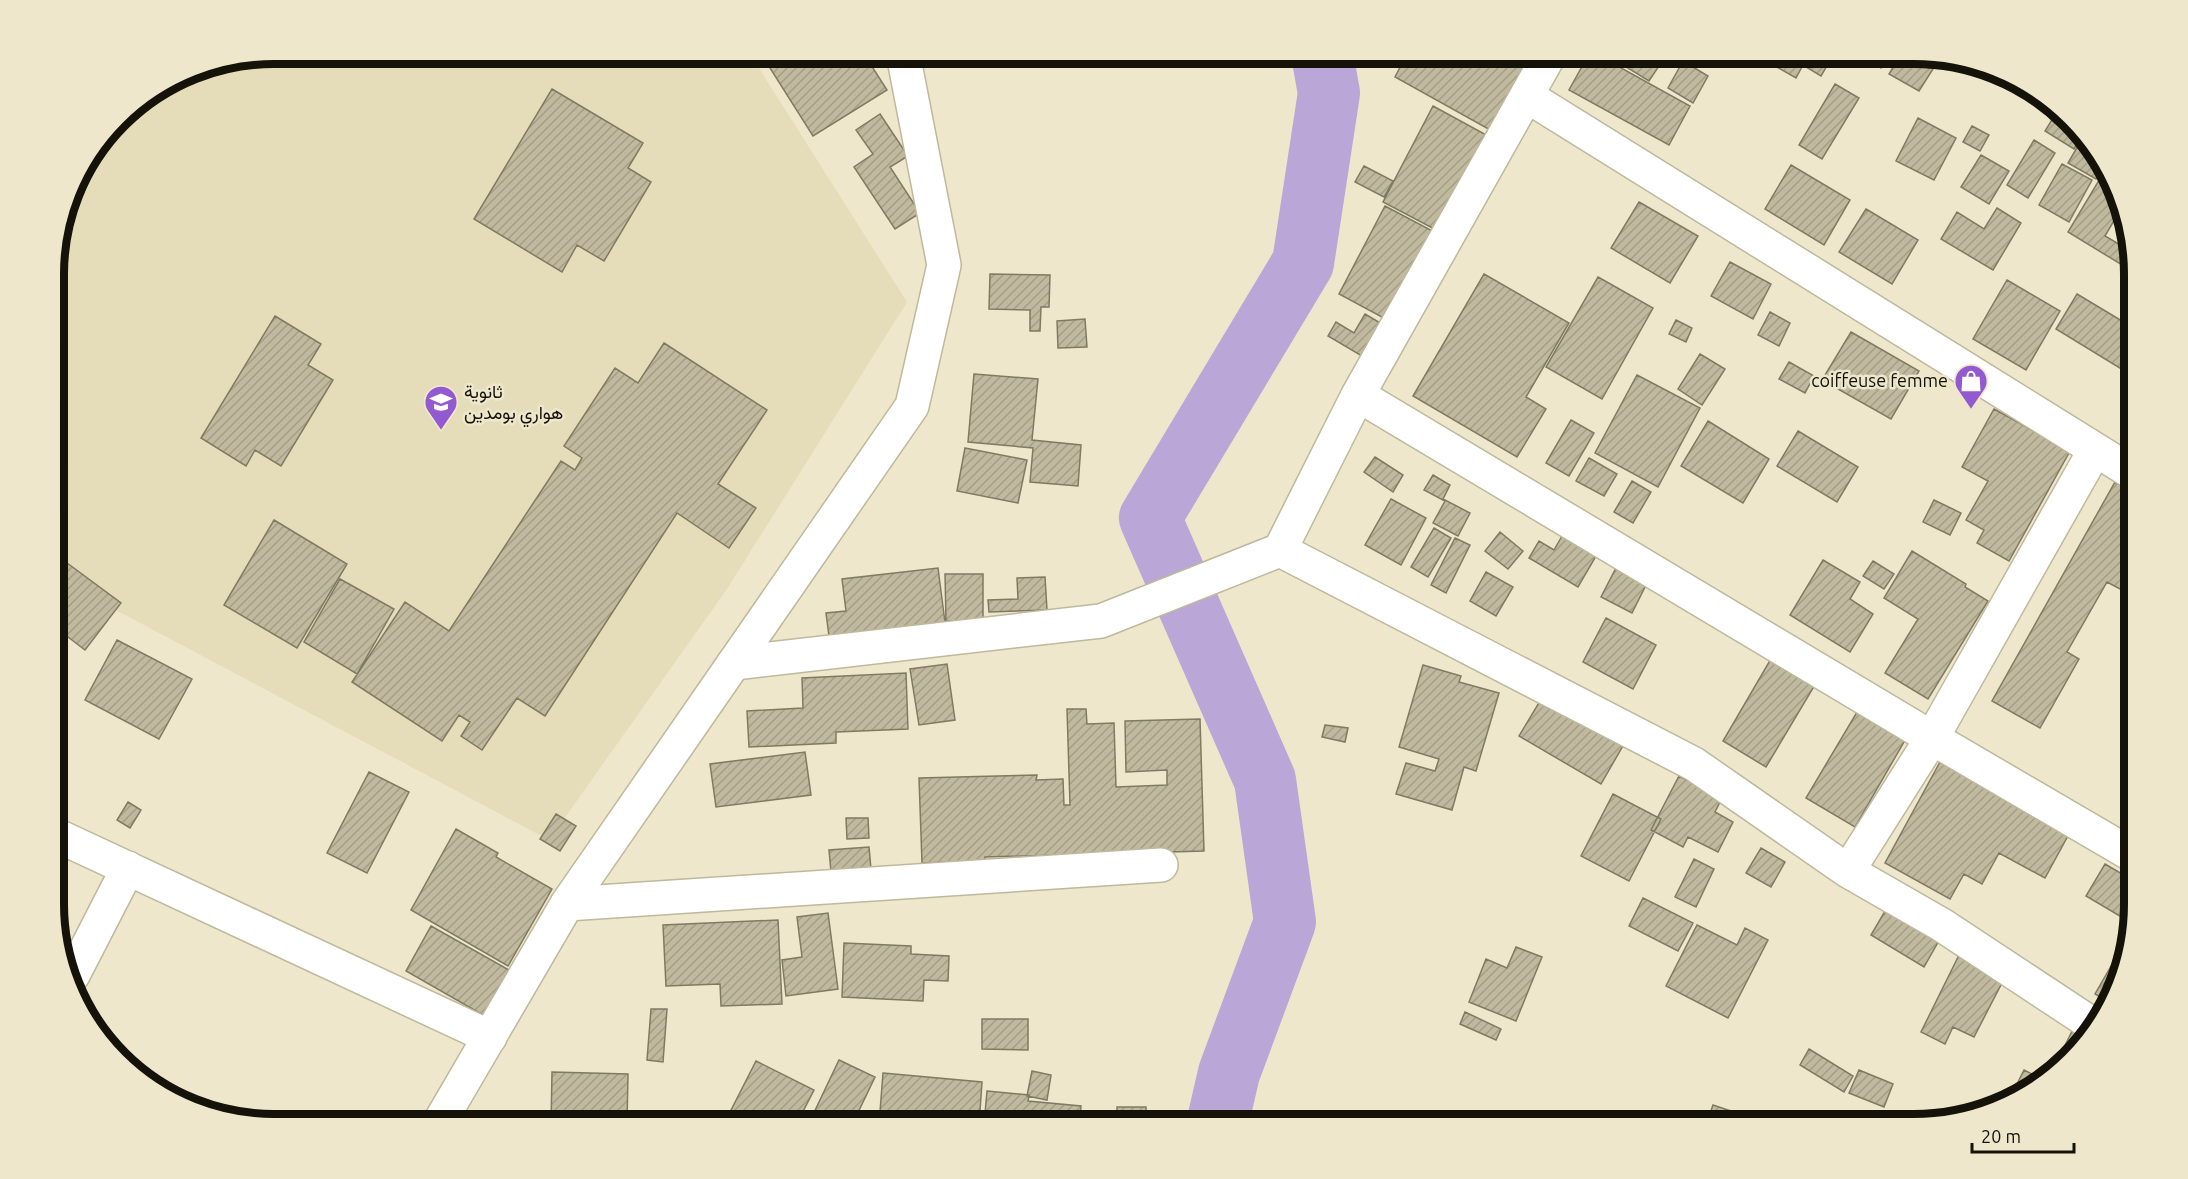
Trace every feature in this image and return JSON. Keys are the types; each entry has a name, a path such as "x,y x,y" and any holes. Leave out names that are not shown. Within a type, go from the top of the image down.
{"street":[{"path":"444,1114 567,904 912,406 944,265 905,64"},
{"path":"734,663 1101,621 1280,550 1358,395 1545,64"},
{"path":"1527,96 2124,468"},
{"path":"1358,395 2124,850"},
{"path":"1848,871 1932,738 2095,450"},
{"path":"1280,550 1694,764 1848,871 1942,925 2088,1021"},
{"path":"64,839 490,1037"},
{"path":"567,904 1161,865"},
{"path":"75,970 128,868"}],"shaded area":[{"name":"ثانوية هواري بومدين","path":"274,64 756,64 907,302 727,589 549,840 112,608 65,567 66,247 76,207 86,182 117,136 136,117 169,93 207,76 247,66"}],"building":[{"path":"767,64 870,64 887,90 813,136"},
{"path":"1402,64 1529,64 1492,131 1395,77"},
{"path":"1583,64 1614,64 1690,106 1669,145 1569,90"},
{"path":"1621,64 1660,64 1649,81"},
{"path":"1681,64 1688,64 1708,76 1693,103 1668,88"},
{"path":"1772,64 1828,64 1821,76 1803,65 1796,78"},
{"path":"1895,64 1926,65 1933,69 1919,91 1889,74"},
{"path":"1835,84 1859,98 1822,159 1799,145"},
{"path":"552,89 643,143 628,168 651,182 604,261 577,245 562,272 474,219"},
{"path":"1433,106 1490,137 1440,232 1383,202"},
{"path":"880,114 908,156 890,167 920,213 895,229 854,167 873,154 856,130"},
{"path":"1918,118 1956,138 1934,180 1896,161"},
{"path":"2053,118 2077,144 2074,149 2045,131"},
{"path":"1972,126 1989,135 1980,151 1963,142"},
{"path":"2034,140 2055,153 2028,198 2007,185"},
{"path":"2078,145 2098,176 2096,179 2068,163"},
{"path":"1981,155 2009,171 1989,204 1961,187"},
{"path":"2062,164 2092,180 2069,222 2039,205"},
{"path":"1791,165 1850,200 1824,245 1765,209"},
{"path":"1364,166 1393,181 1384,197 1355,182"},
{"path":"2100,179 2115,218 2105,236 2122,246 2123,266 2068,232"},
{"path":"1639,202 1698,236 1670,283 1611,248"},
{"path":"1385,206 1440,235 1393,323 1339,294"},
{"path":"1997,208 2021,223 1993,270 1941,239 1957,212 1984,229"},
{"path":"1866,209 1918,240 1892,284 1839,252"},
{"path":"1730,262 1771,284 1753,319 1711,296"},
{"path":"990,274 1050,275 1049,307 1041,307 1040,331 1030,331 1030,310 989,309"},
{"path":"1484,274 1569,323 1526,397 1546,409 1517,457 1413,396"},
{"path":"1598,277 1653,308 1602,399 1546,367"},
{"path":"2007,280 2060,311 2026,370 1973,339"},
{"path":"2077,294 2124,322 2124,368 2123,370 2056,329"},
{"path":"1770,312 1790,323 1779,346 1758,335"},
{"path":"1365,314 1387,327 1367,359 1328,336 1336,322 1354,333"},
{"path":"275,316 321,344 308,365 333,380 281,466 255,450 246,466 201,438"},
{"path":"1085,319 1087,347 1058,348 1057,321"},
{"path":"1676,320 1692,328 1686,342 1669,334"},
{"path":"1851,332 1919,371 1891,419 1822,380"},
{"path":"664,343 767,410 718,484 756,508 729,548 677,513 545,716 517,698 482,750 461,736 470,722 459,715 442,741 352,682 405,602 449,631 561,461 575,470 582,458 564,446 615,368 638,383"},
{"path":"1700,354 1725,369 1702,405 1678,389"},
{"path":"1789,362 1814,376 1805,393 1779,379"},
{"path":"974,374 1038,379 1032,440 1081,445 1078,486 1030,482 1033,448 968,442"},
{"path":"1637,375 1700,408 1658,487 1595,453"},
{"path":"1994,409 2070,451 2009,561 1977,543 1984,530 1966,520 1988,481 1962,467"},
{"path":"1571,420 1594,433 1569,476 1546,463"},
{"path":"1708,421 1769,459 1743,503 1681,466"},
{"path":"1798,431 1858,467 1837,502 1777,466"},
{"path":"965,448 1027,460 1018,503 957,491"},
{"path":"1375,457 1403,475 1393,492 1364,472"},
{"path":"1589,458 1617,474 1604,496 1576,481"},
{"path":"1433,475 1450,485 1443,499 1470,513 1458,536 1433,523 1445,501 1424,490"},
{"path":"1632,481 1651,492 1633,523 1614,512"},
{"path":"2115,482 2124,487 2124,582 2120,589 2107,582 2067,652 2079,659 2040,728 1992,701"},
{"path":"1391,499 1426,518 1401,565 1365,545"},
{"path":"1934,500 1961,513 1950,535 1923,522"},
{"path":"274,520 347,564 297,648 224,605"},
{"path":"1434,528 1451,538 1428,577 1411,567"},
{"path":"1500,532 1523,551 1508,569 1485,551"},
{"path":"1562,536 1596,556 1578,587 1529,558 1539,541 1554,550"},
{"path":"1455,538 1470,545 1446,593 1431,585"},
{"path":"1912,551 1966,584 1965,587 1988,601 1928,699 1885,673 1918,619 1884,598"},
{"path":"1823,560 1860,582 1850,599 1873,614 1850,652 1790,615"},
{"path":"65,561 121,603 85,650 64,634"},
{"path":"1873,561 1894,574 1884,589 1863,576"},
{"path":"938,568 946,630 830,644 826,613 846,611 842,579"},
{"path":"1616,568 1647,583 1632,613 1601,597"},
{"path":"1486,572 1513,587 1496,616 1470,601"},
{"path":"945,574 983,574 983,620 946,621"},
{"path":"1045,577 1047,610 989,612 988,600 1018,599 1017,578"},
{"path":"340,579 394,609 357,674 304,642"},
{"path":"1606,618 1656,645 1633,689 1583,662"},
{"path":"117,640 192,679 159,739 85,700"},
{"path":"1772,657 1816,683 1766,767 1723,741"},
{"path":"947,664 955,720 919,725 910,669"},
{"path":"1423,665 1461,676 1459,682 1499,693 1476,771 1464,767 1452,810 1396,794 1406,763 1435,771 1439,759 1399,747"},
{"path":"906,673 908,729 836,732 836,743 749,747 747,711 803,708 802,678"},
{"path":"1543,696 1624,744 1601,784 1519,736"},
{"path":"1860,707 1908,735 1855,827 1806,798"},
{"path":"1067,709 1086,709 1087,724 1114,723 1116,787 1167,785 1167,770 1126,772 1125,721 1200,719 1204,851 985,857 985,861 922,863 919,778 1037,775 1036,780 1063,779 1064,805 1070,805"},
{"path":"1325,725 1348,728 1345,742 1322,737"},
{"path":"805,752 811,795 716,807 710,764"},
{"path":"1940,762 2070,832 2045,878 1999,853 1982,884 1964,874 1950,899 1885,863"},
{"path":"369,772 409,792 367,873 327,853"},
{"path":"1679,776 1722,798 1715,812 1733,822 1718,852 1688,837 1683,847 1651,830"},
{"path":"1613,794 1661,819 1629,881 1581,856"},
{"path":"128,802 141,810 130,828 117,820"},
{"path":"556,814 576,826 560,851 540,839"},
{"path":"846,818 868,818 869,838 847,839"},
{"path":"456,829 498,853 496,857 552,889 508,966 411,910"},
{"path":"869,847 871,869 831,872 829,850"},
{"path":"1761,848 1785,862 1771,887 1746,873"},
{"path":"1694,859 1714,869 1696,907 1675,897"},
{"path":"2105,864 2124,875 2123,918 2086,896"},
{"path":"1643,898 1693,923 1678,951 1629,926"},
{"path":"1888,906 1941,937 1924,967 1871,935"},
{"path":"828,913 838,989 786,996 782,960 802,957 797,917"},
{"path":"778,920 782,1004 721,1006 720,984 666,986 663,925"},
{"path":"1697,925 1737,945 1745,928 1768,940 1728,1018 1666,986"},
{"path":"431,926 509,970 483,1015 406,971"},
{"path":"844,943 911,946 911,954 949,956 948,981 924,980 923,1001 842,997"},
{"path":"1516,947 1542,957 1516,1021 1469,1002 1486,959 1507,968"},
{"path":"1961,951 2005,977 1974,1037 1953,1027 1945,1044 1921,1032"},
{"path":"2114,961 2102,997 2095,994"},
{"path":"651,1009 667,1009 663,1062 647,1060"},
{"path":"1465,1012 1501,1029 1496,1040 1460,1024"},
{"path":"982,1019 1028,1019 1028,1050 982,1049"},
{"path":"2076,1023 2084,1027 2071,1043 2062,1052"},
{"path":"1809,1049 1853,1076 1844,1092 1800,1065"},
{"path":"839,1060 875,1077 857,1114 813,1114"},
{"path":"756,1061 814,1090 802,1114 729,1114"},
{"path":"1859,1070 1893,1084 1884,1107 1849,1093"},
{"path":"2024,1070 2035,1075 2030,1079 2015,1088"},
{"path":"1032,1071 1051,1075 1047,1100 1027,1096"},
{"path":"552,1072 628,1074 627,1114 551,1114"},
{"path":"883,1073 982,1082 980,1114 880,1114"},
{"path":"987,1091 1029,1095 1028,1101 1081,1106 1080,1114 985,1114"},
{"path":"1713,1105 1740,1114 1710,1114"},
{"path":"1117,1107 1146,1107 1146,1114 1117,1114"}],"waterway":[{"path":"1220,1114 1229,1073 1285,922 1265,780 1150,518 1303,263 1329,93 1324,64"}],"place":[{"name":"coiffeuse femme","path":"1971,410"},
{"name":"ثانوية هواري بومدين","path":"441,431"}]}
